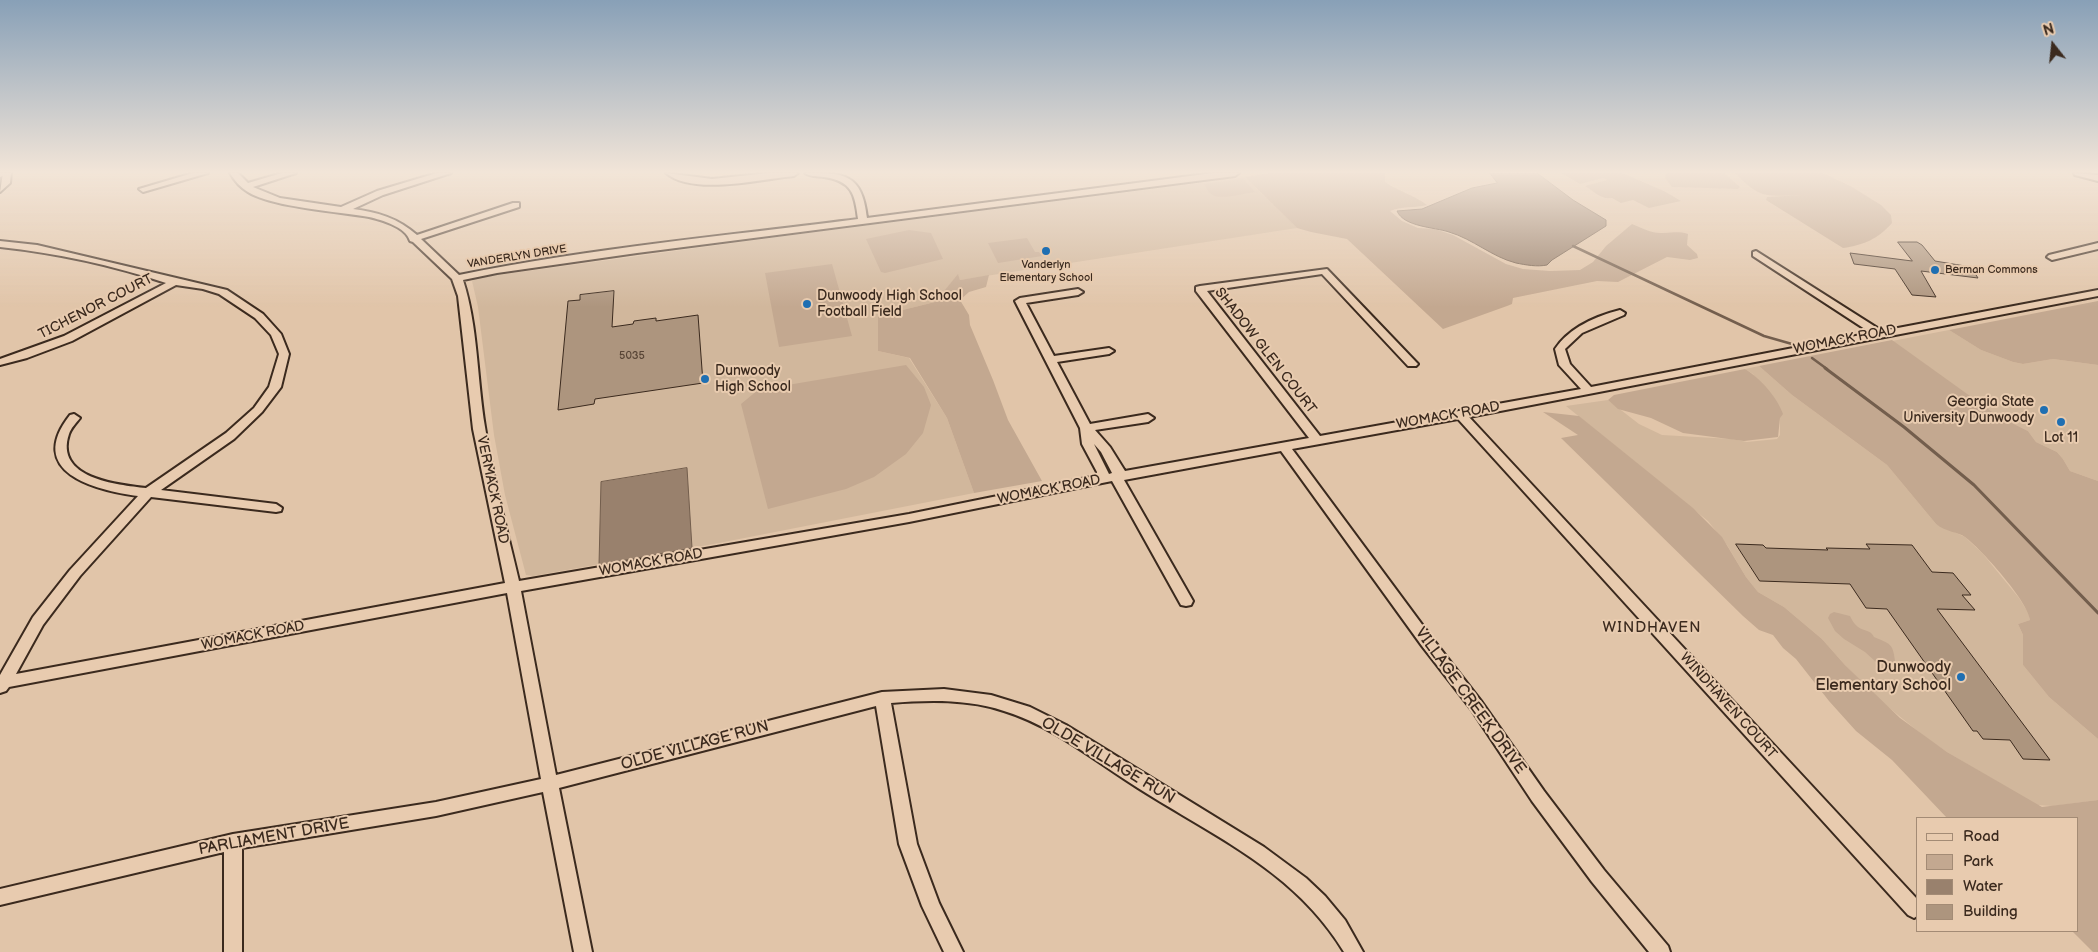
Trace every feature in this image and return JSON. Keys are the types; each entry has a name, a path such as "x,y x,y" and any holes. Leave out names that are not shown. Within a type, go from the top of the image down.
{"street":[{"path":"382,217 403,227 413,239 457,278"},
{"path":"413,239 478,217"},
{"name":"VANDERLYN DRIVE","path":"457,278 497,270 891,217"},
{"path":"0,244 37,248 144,272 174,282 223,292 258,316 276,334 284,354 275,387 258,410 230,436 149,492 74,573 38,621 1,685"},
{"path":"2052,257 2098,246"},
{"path":"1756,254 1879,334"},
{"name":"SHADOW GLEN COURT","path":"1316,440 1200,289 1324,271 1412,364"},
{"name":"VERMACK ROAD","path":"457,278 463,296 466,316 479,429 513,587 549,784 583,952"},
{"name":"TICHENOR COURT","path":"0,362 40,350 92,327 174,282"},
{"path":"1078,292 1020,301 1086,428 1088,444 1111,472 1186,600"},
{"name":"WOMACK ROAD","path":"1,685 513,587 909,518 1111,472 1284,446 1462,414 2098,293"},
{"path":"1588,390 1565,365 1560,348 1564,340 1576,332 1620,313"},
{"path":"1050,360 1109,351"},
{"name":"WINDHAVEN COURT","path":"1462,414 1914,909"},
{"path":"74,418 64,433 61,447 66,464 78,476 95,484 276,508"},
{"path":"1086,428 1148,418"},
{"name":"VILLAGE CREEK DRIVE","path":"1284,446 1427,642 1476,705 1538,796 1598,876 1661,952"},
{"name":"OLDE VILLAGE RUN","path":"549,784 882,698 914,694 956,696 1005,705 1043,720 1082,743 1289,874 1320,903 1354,952"},
{"path":"882,698 908,844 931,906 954,952"},
{"name":"PARLIAMENT DRIVE","path":"0,897 233,842 436,809 549,784"},
{"path":"233,842 233,952"}],"shaded area":[{"name":"Dunwoody High School","path":"929,217 1286,217 1297,228 960,280 958,275 935,302 878,316 878,351 909,358 947,418 974,493 719,543 533,576 526,575 505,495 494,435 478,307 472,281 476,278"},
{"name":"Georgia State University Dunwoody","path":"1949,330 1981,350 2013,362 2023,364 2053,359 2098,365 2098,481 2070,471 2057,452 2036,442 2028,431 1998,416 1892,341"},
{"path":"1759,366 1792,395 1887,465 1936,524 1965,537 1983,554 2019,598 2029,614 2030,620 2018,624 2023,635 2023,665 2049,697 2098,739 2098,800 2053,806 2036,805 1925,737 1882,702 1822,639 1784,607 1758,592 1746,577 1727,545 1708,521 1566,406 1608,400 1639,424 1662,435 1732,439 1747,442 1777,439 1780,435 1780,418 1753,374 1745,369"}],"green space":[{"path":"1286,217 1398,217 1418,228 1435,229 1453,235 1506,264 1523,269 1550,271 1580,270 1593,262 1606,246 1632,224 1655,233 1678,232 1688,234 1687,245 1697,254 1698,258 1690,260 1667,257 1618,282 1597,281 1513,298 1512,304 1443,329 1347,239 1297,228"},
{"path":"1794,217 1891,217 1892,223 1870,240 1843,248"},
{"path":"909,230 931,233 943,259 885,273 881,272 866,239"},
{"path":"1027,238 1035,252 1039,252 1042,256 998,263 988,243"},
{"name":"Dunwoody High School Football Field","path":"832,264 852,336 779,347 765,273"},
{"path":"958,274 960,280 989,275 986,287 969,292 960,300 969,315 970,325 1008,420 1042,481 974,493 947,418 910,358 878,351 878,316 935,302"},
{"path":"2098,301 2098,365 2053,359 2023,364 2013,362 1981,350 1949,330"},
{"path":"1892,340 1998,416 2028,431 2036,442 2057,452 2070,471 2098,481 2098,739 2049,697 2023,665 2023,635 2018,624 2030,620 2027,611 2013,588 1992,563 1965,537 1936,524 1887,465 1792,395 1759,366"},
{"path":"906,365 924,387 931,405 923,433 906,454 874,477 846,489 768,509 741,404 758,390"},
{"path":"1745,369 1767,388 1777,401 1783,414 1780,418 1778,437 1744,441 1683,433 1651,418 1618,409 1608,400 1614,395"},
{"path":"1543,412 1579,416 1693,508 1722,537 1746,577 1758,592 1784,607 1822,639 1845,665 1900,718 1947,752 2042,807 2098,800 2098,952 2093,952 2073,932 2078,932 2078,817 1946,817 1892,760 1856,731 1829,701 1796,659 1783,648 1773,635 1759,630 1743,616 1561,438 1578,435"},
{"path":"1834,612 1850,616 1858,627 1890,645 1895,661 1890,665 1876,662 1865,652 1844,639 1835,631 1828,618"}],"water":[{"path":"1403,217 1602,217 1606,220 1606,226 1547,265 1531,266 1499,257 1458,235 1420,226"},
{"path":"687,468 692,548 599,565 601,482"}],"building":[{"name":"Berman Commons","path":"1898,242 1917,242 1922,245 1935,261 1971,267 1978,278 1921,271 1936,297 1912,295 1895,269 1854,264 1850,253 1912,261"},
{"name":"Dunwoody High School","path":"614,291 612,327 633,324 634,321 656,318 656,321 698,315 703,383 595,399 594,404 558,410 568,301 580,300 580,295"},
{"name":"Dunwoody Elementary School","path":"1736,544 1763,545 1766,548 1828,550 1826,548 1870,549 1866,544 1912,545 1932,572 1953,573 1971,595 1962,595 1975,610 1937,609 2050,760 2023,759 2010,740 1983,739 1977,731 1973,731 1887,609 1866,608 1850,584 1760,581"}],"waterway":[{"path":"1573,246 1764,336 1792,344"},
{"path":"1812,358 1827,369"},
{"path":"1825,368 1904,427 1974,485 2098,613"}],"place":[{"name":"Vanderlyn Elementary School","path":"1046,251"},
{"name":"Berman Commons","path":"1935,270"},
{"name":"Dunwoody High School Football Field","path":"807,304"},
{"name":"Dunwoody High School","path":"705,379"},
{"name":"Georgia State University Dunwoody","path":"2044,410"},
{"name":"Lot 11","path":"2061,422"},
{"name":"Dunwoody Elementary School","path":"1961,677"}],"district":[{"name":"WINDHAVEN","path":"1652,628"}]}
